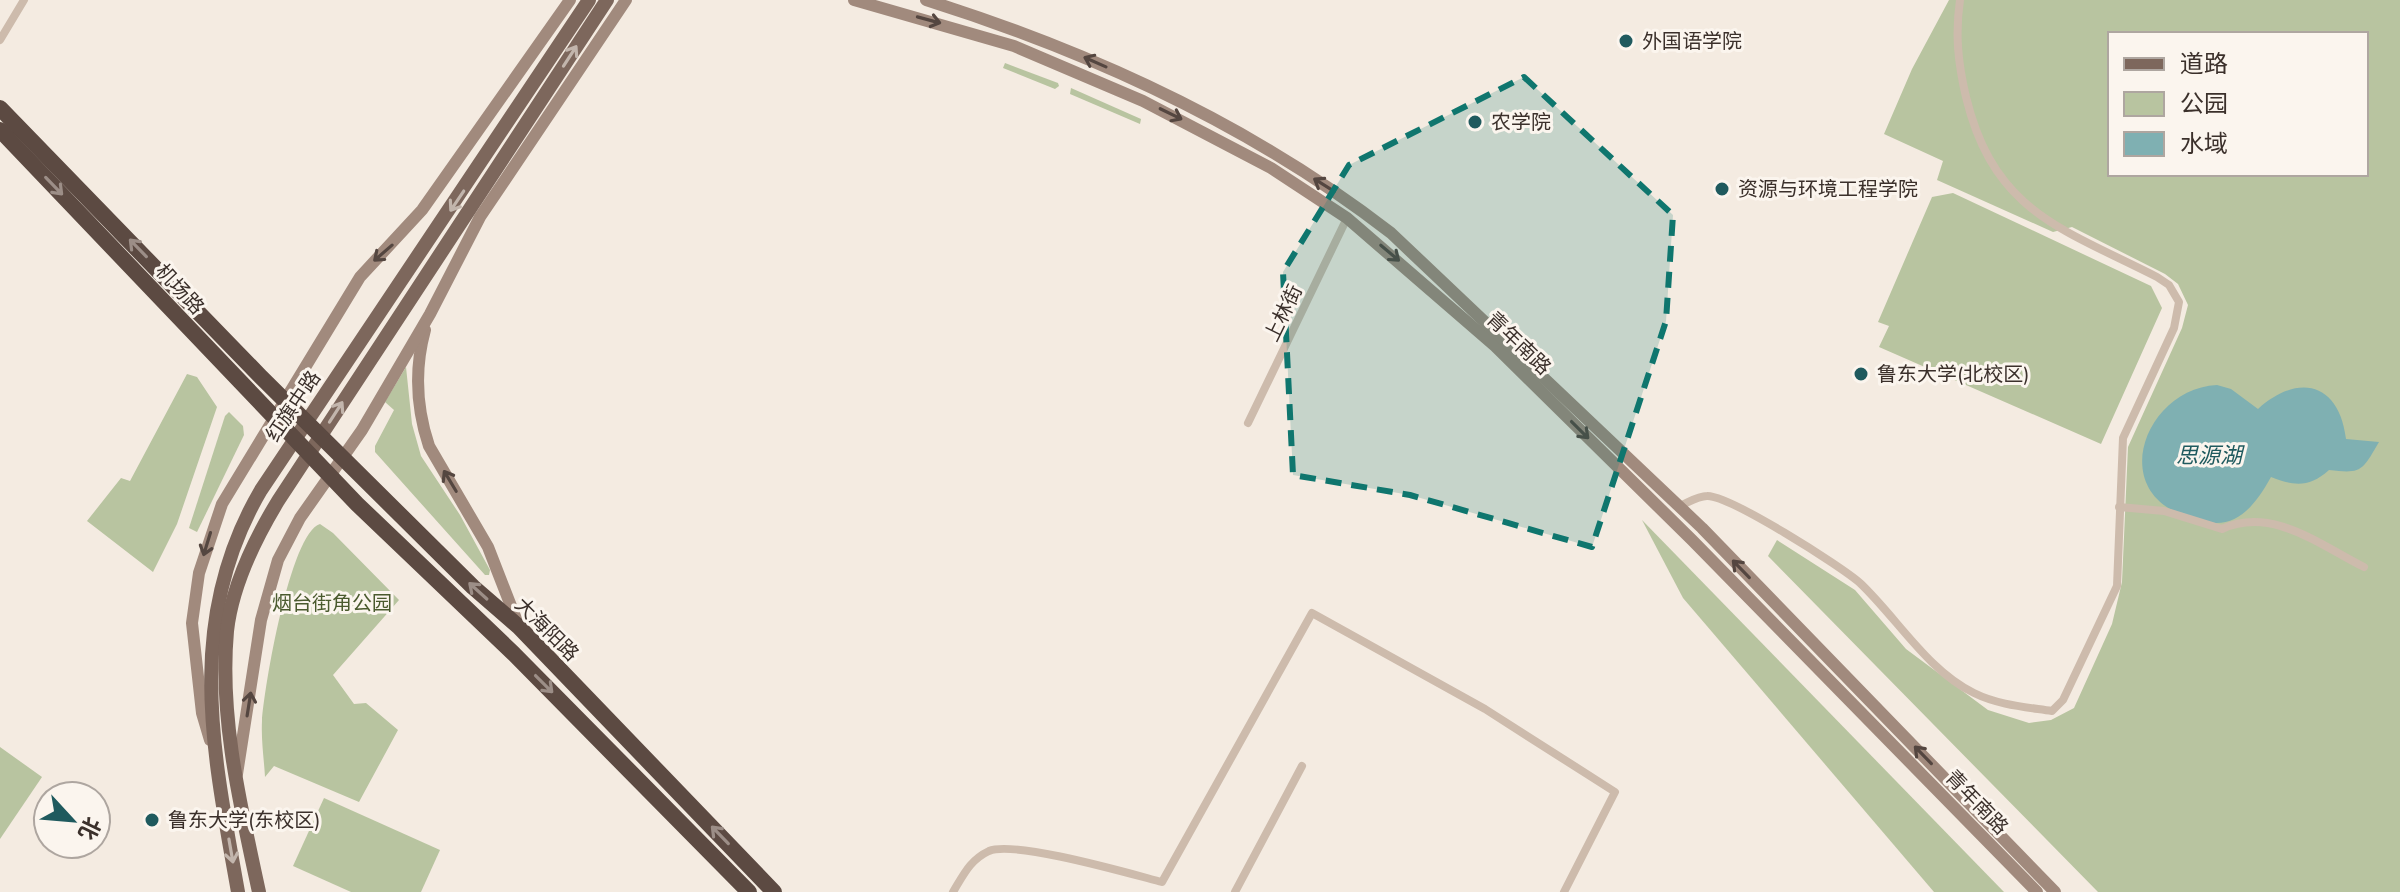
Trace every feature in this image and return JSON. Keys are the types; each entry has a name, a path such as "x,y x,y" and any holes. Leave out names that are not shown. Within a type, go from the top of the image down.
{"highway":[{"name":"机场路","path":"0,108 285,401"},
{"name":"机场路","path":"0,130 242,385 332,474"},
{"name":"大海阳路","path":"285,401 473,587 519,627 774,892"},
{"name":"大海阳路","path":"332,474 353,500 519,659 749,892"}],"main road":[{"path":"214,754 197,678 193,611 208,538 239,473 360,277 422,210 570,0"},
{"name":"红旗中路","path":"238,892 214,754 211,631 226,564 251,506 514,146 589,0"},
{"name":"红旗中路","path":"259,892 236,781 227,697 227,632 244,571 269,516 448,238 514,146 607,0"},
{"path":"236,781 267,589 278,560 300,518 370,416 430,314 514,146 539,126 626,0"},
{"name":"青年南路","path":"854,0 990,38 1130,95 1204,130 1347,218 1495,346 1692,540 2037,892"},
{"name":"青年南路","path":"926,0 1020,31 1150,87 1211,117 1346,199 1438,274 1679,506 2055,892"},
{"path":"430,314 417,374 423,428 429,446 488,547 519,627"}],"street":[{"path":"0,40 24,0"},
{"path":"1679,506 1706,495 1728,499 1858,581 1952,679 1975,694 2008,704 2052,711 2063,700 2117,586 2123,438 2174,328 2179,302 2169,285 2157,277 2039,214 2012,194 1994,171 1980,143 1959,66 1956,30 1960,0"},
{"name":"上林街","path":"1248,423 1347,218"},
{"path":"2119,507 2164,511 2222,529 2241,521 2275,523 2364,567"},
{"path":"953,892 971,861 993,849 1032,852 1162,882 1312,613 1485,709 1615,792 1564,892"},
{"path":"1235,892 1302,766"}],"highlighted area":[{"path":"1524,77 1673,215 1666,321 1592,547 1410,495 1293,475 1283,272 1349,165"}],"green space":[{"path":"1949,0 2400,0 2400,892 2098,892 1768,556 1777,540 1855,590 1906,649 1988,710 2029,723 2051,720 2074,708 2112,624 2122,582 2128,447 2182,328 2188,305 2178,284 2165,274 2072,227 2053,232 1937,180 1943,161 1884,134 1912,69"},
{"path":"1005,63 1059,86 1055,89 1003,68"},
{"path":"1071,88 1141,119 1140,124 1070,94"},
{"path":"1953,193 2151,286 2162,308 2101,444 1879,347 1889,326 1878,322 1932,197"},
{"path":"406,367 412,424 421,456 460,515 490,570 489,575 485,575 375,452 375,446 394,410 385,402"},
{"path":"187,374 197,377 217,407 177,524 153,572 87,521 121,478 130,481"},
{"path":"229,412 243,426 244,435 197,532 189,528 225,416"},
{"path":"1642,520 2004,892 1934,892 1683,598"},
{"name":"烟台街角公园","path":"320,524 333,533 399,600 333,675 354,704 366,703 398,730 359,802 274,766 265,777 262,721 280,614 299,554 309,534"},
{"path":"0,747 42,777 32,780 32,792 0,839"},
{"path":"324,798 440,850 421,892 351,892 293,866"}],"water":[{"name":"思源湖","path":"2217,385 2231,389 2258,409 2288,390 2314,389 2326,395 2335,405 2346,439 2379,442 2364,465 2355,471 2329,470 2315,480 2301,484 2271,477 2257,499 2240,516 2220,523 2193,518 2170,509 2153,494 2144,476 2142,456 2147,436 2158,417 2174,401 2194,390"}],"place":[{"name":"外国语学院","path":"1626,41"},
{"name":"农学院","path":"1475,122"},
{"name":"资源与环境工程学院","path":"1722,189"},
{"name":"鲁东大学(北校区)","path":"1861,374"},
{"name":"鲁东大学(东校区)","path":"152,820"}]}
